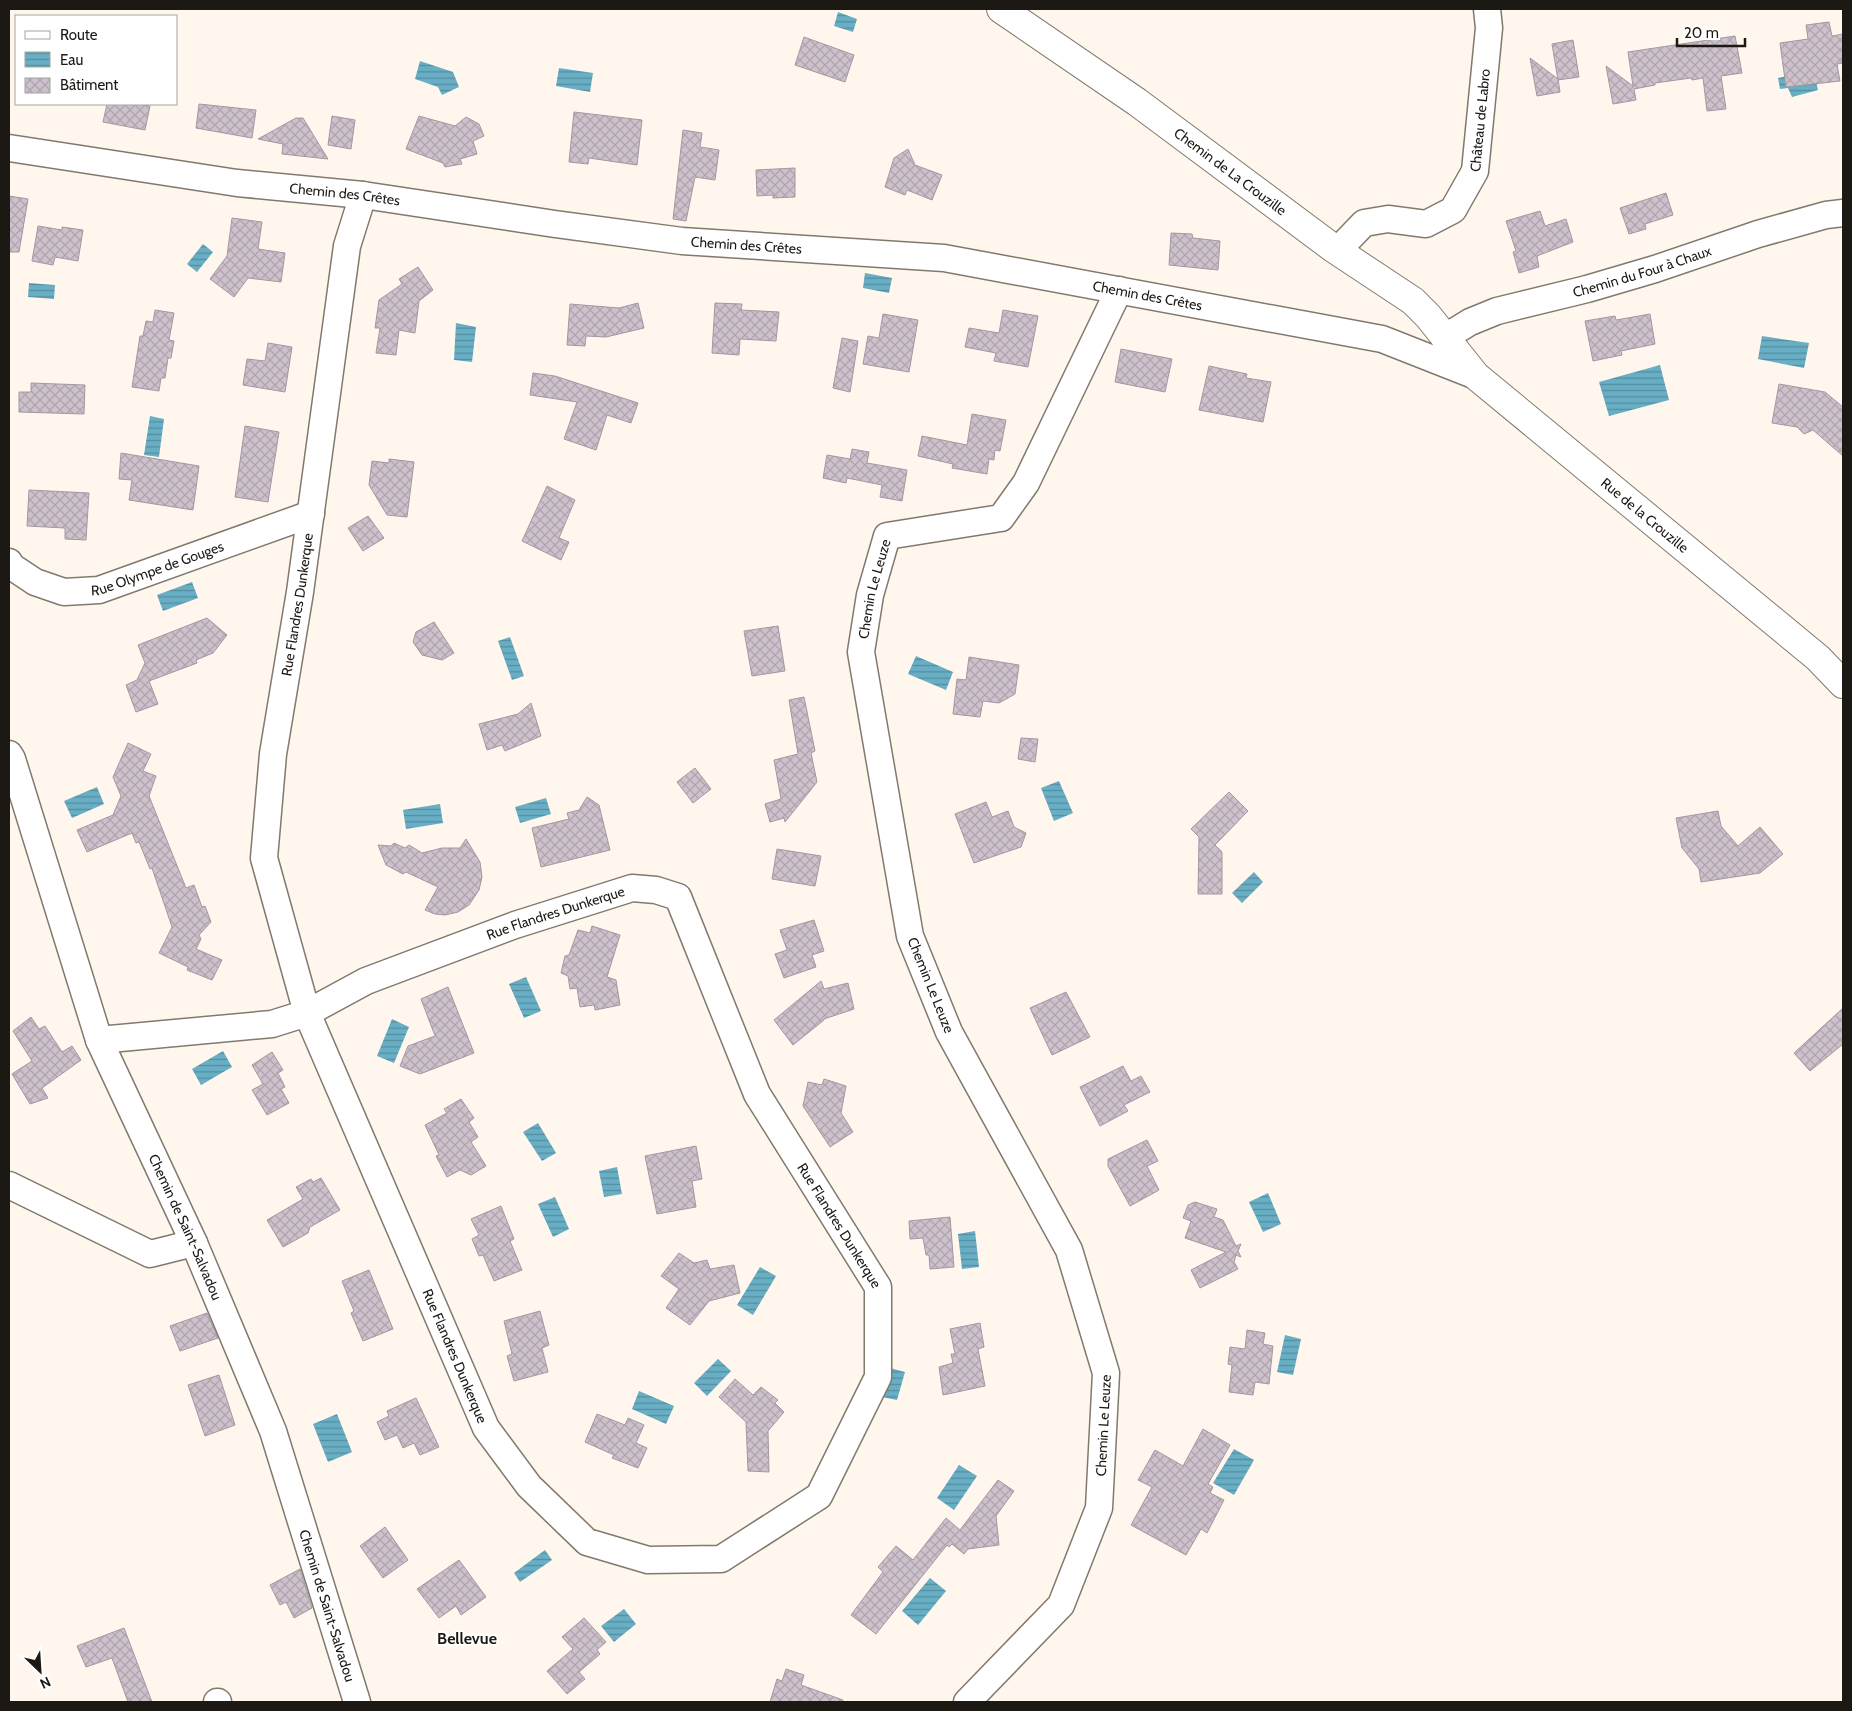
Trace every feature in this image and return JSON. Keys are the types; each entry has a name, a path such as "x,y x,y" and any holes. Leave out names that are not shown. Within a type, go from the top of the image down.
{"street":[{"name":"Chemin de La Crouzille","path":"1001,9 1137,102 1333,248 1413,301 1428,316 1448,342"},
{"name":"Château de Labro","path":"1333,248 1339,249 1364,223 1388,219 1426,224 1453,210 1475,171 1489,28 1487,9"},
{"name":"Chemin des Crêtes","path":"9,148 237,183 363,195 555,224 682,240 944,258 1382,339 1476,376"},
{"name":"Rue Flandres Dunkerque","path":"99,1040 272,1024 307,1013 366,981 515,925 632,888 656,890 678,898 757,1094 878,1287 878,1377 819,1496 722,1559 648,1560 587,1542 529,1486 486,1428 307,1013 264,858 273,754 300,592 347,246 363,195"},
{"name":"Chemin du Four à Chaux","path":"1448,342 1470,322 1498,311 1655,269 1758,234 1826,215 1843,213"},
{"name":"Chemin Le Leuze","path":"966,1702 1061,1605 1099,1508 1106,1373 1070,1250 948,1032 910,936 861,652 870,596 887,536 1001,518 1026,483 1119,290"},
{"name":"Rue de la Crouzille","path":"1448,342 1476,376 1818,658 1843,684"},
{"name":"Rue Olympe de Gouges","path":"9,562 11,566 35,582 64,592 99,590 311,514"},
{"name":"Chemin de Saint-Salvadou","path":"9,754 99,1040 194,1243 273,1431 357,1702"},
{"path":"9,1184 150,1254 194,1243"}],"water":[{"path":"838,12 857,19 853,32 834,26"},
{"path":"420,61 453,72 459,87 442,95 438,87 415,79"},
{"path":"559,68 593,73 590,92 556,86"},
{"path":"1795,74 1816,81 1818,90 1792,97 1788,88 1780,89 1778,78"},
{"path":"203,244 213,252 197,272 187,264"},
{"path":"865,273 892,278 889,293 863,288"},
{"path":"29,283 55,285 54,299 28,297"},
{"path":"456,323 476,327 472,362 454,360"},
{"path":"1762,336 1809,343 1804,368 1758,359"},
{"path":"1660,365 1669,400 1609,416 1599,382"},
{"path":"150,416 164,419 159,457 144,455"},
{"path":"192,582 198,598 163,611 157,595"},
{"path":"510,637 524,676 512,680 498,641"},
{"path":"916,656 953,672 946,690 908,674"},
{"path":"1059,781 1073,813 1054,821 1041,788"},
{"path":"97,787 104,804 72,818 64,801"},
{"path":"546,798 551,814 520,823 515,807"},
{"path":"440,804 443,823 406,829 403,810"},
{"path":"1254,872 1263,882 1242,903 1232,893"},
{"path":"526,977 541,1011 524,1018 509,984"},
{"path":"392,1019 409,1027 394,1063 377,1056"},
{"path":"223,1051 232,1067 201,1085 192,1069"},
{"path":"538,1123 556,1153 542,1161 523,1132"},
{"path":"617,1167 622,1194 604,1197 599,1171"},
{"path":"1268,1193 1281,1224 1263,1232 1249,1202"},
{"path":"555,1197 569,1229 553,1237 538,1204"},
{"path":"975,1231 979,1267 962,1269 958,1234"},
{"path":"760,1267 776,1276 753,1315 737,1305"},
{"path":"1285,1335 1301,1339 1293,1375 1277,1372"},
{"path":"718,1359 731,1371 707,1396 694,1383"},
{"path":"890,1368 905,1372 897,1400 882,1397"},
{"path":"639,1391 674,1406 666,1424 632,1409"},
{"path":"337,1414 352,1452 328,1462 313,1424"},
{"path":"1234,1449 1254,1460 1234,1495 1213,1483"},
{"path":"959,1465 977,1476 954,1510 937,1498"},
{"path":"545,1550 552,1560 520,1582 514,1573"},
{"path":"930,1578 946,1591 918,1625 902,1611"},
{"path":"624,1609 636,1624 614,1642 601,1626"}],"building":[{"path":"1829,22 1832,36 1843,34 1843,63 1837,64 1840,81 1786,87 1780,43 1808,39 1806,25"},
{"path":"1735,36 1742,73 1721,76 1726,109 1707,111 1703,78 1655,83 1655,85 1634,89 1636,100 1613,104 1606,66 1633,86 1628,52"},
{"path":"804,37 854,55 845,82 795,65"},
{"path":"1573,40 1579,77 1558,80 1552,44"},
{"path":"1530,58 1558,79 1560,92 1537,96"},
{"path":"199,104 256,110 252,138 196,128"},
{"path":"107,105 150,106 145,130 103,122"},
{"path":"574,112 642,120 637,165 589,158 588,164 569,162"},
{"path":"332,116 355,120 351,149 328,145"},
{"path":"419,116 455,126 466,117 479,124 484,136 473,141 477,154 460,159 462,164 445,167 443,163 406,149"},
{"path":"296,118 303,118 328,159 282,154 283,144 258,139"},
{"path":"683,130 702,133 700,147 719,150 715,180 695,177 686,221 673,219"},
{"path":"908,149 915,165 942,175 932,200 907,190 905,195 885,187 894,158"},
{"path":"795,168 795,197 773,198 773,195 757,196 756,170"},
{"path":"1666,193 1673,215 1645,224 1646,229 1629,234 1620,208"},
{"path":"9,196 28,199 19,252 9,252"},
{"path":"1540,211 1545,226 1566,219 1573,242 1537,256 1539,267 1519,273 1513,252 1516,251 1506,221"},
{"path":"232,218 262,222 258,249 285,253 281,282 248,278 234,297 210,279 227,256"},
{"path":"38,226 62,230 62,227 83,230 78,261 55,257 53,265 32,261"},
{"path":"1171,233 1192,234 1193,238 1220,241 1218,270 1169,265"},
{"path":"418,267 433,290 419,301 415,333 399,330 396,355 376,353 380,328 375,328 379,300 402,284 399,279"},
{"path":"638,303 644,328 606,337 586,336 585,346 567,345 570,304 619,308"},
{"path":"715,303 742,304 741,310 779,312 776,341 740,339 739,355 712,353"},
{"path":"155,310 174,313 169,340 174,341 171,358 168,358 165,378 161,378 159,391 132,387 140,336 143,336 146,321 153,322"},
{"path":"1003,310 1038,316 1028,367 994,361 996,353 965,347 969,328 999,333"},
{"path":"883,314 918,320 909,372 863,364 868,336 879,338"},
{"path":"1650,314 1655,344 1621,351 1622,355 1593,361 1585,321 1615,316 1616,320"},
{"path":"842,338 858,341 850,392 833,388"},
{"path":"268,343 292,347 285,392 243,385 247,359 265,361"},
{"path":"1121,349 1172,359 1165,392 1115,382"},
{"path":"1209,366 1247,374 1246,378 1271,382 1263,422 1199,410"},
{"path":"533,373 555,376 638,403 631,423 607,415 596,450 564,439 577,402 530,395"},
{"path":"31,383 85,385 84,414 19,412 19,392 31,392"},
{"path":"1779,384 1825,392 1843,407 1843,456 1813,430 1804,434 1797,427 1772,423"},
{"path":"972,414 1006,420 1000,451 995,450 994,460 989,459 987,474 952,468 953,464 918,456 922,436 967,445"},
{"path":"245,426 279,432 268,502 235,497"},
{"path":"852,449 869,452 867,463 907,470 902,501 880,497 882,485 847,478 846,483 823,478 827,455 850,459"},
{"path":"121,453 199,466 193,510 129,500 132,480 119,479"},
{"path":"389,459 414,462 407,517 387,515 369,485 372,461 389,463"},
{"path":"547,486 575,500 559,538 569,542 561,560 522,541"},
{"path":"29,490 89,493 86,540 65,539 65,528 27,526"},
{"path":"368,516 384,538 363,551 348,528"},
{"path":"207,618 227,635 213,653 196,660 197,663 149,681 158,704 136,712 126,685 137,680 145,663 138,645"},
{"path":"434,622 454,653 442,660 422,655 413,642 416,632"},
{"path":"778,626 785,671 752,676 744,631"},
{"path":"969,657 1019,665 1015,694 999,703 983,701 980,717 953,714 957,679 966,680"},
{"path":"804,697 815,751 811,753 817,782 785,822 784,818 770,822 765,804 781,799 774,760 798,754 789,700"},
{"path":"531,703 541,736 505,751 502,745 487,750 479,724 518,714"},
{"path":"1021,738 1038,739 1035,762 1018,759"},
{"path":"128,743 151,754 143,771 156,776 149,796 186,888 194,885 202,907 205,906 211,922 199,935 201,939 196,949 222,960 212,980 187,970 188,967 159,953 172,927 152,868 150,869 139,842 136,843 132,833 87,852 77,830 113,815 121,796 113,777"},
{"path":"695,768 711,789 693,803 677,782"},
{"path":"1229,792 1248,811 1215,845 1222,852 1222,894 1198,894 1199,837 1191,829"},
{"path":"587,797 599,805 610,850 541,867 532,828 569,819 567,813 579,810"},
{"path":"986,802 992,817 1008,811 1014,827 1026,833 1021,847 974,863 955,814"},
{"path":"1718,811 1721,826 1738,846 1760,827 1783,854 1760,873 1701,882 1699,869 1682,848 1676,818"},
{"path":"466,839 480,862 482,877 479,890 469,905 458,912 445,915 425,910 438,887 406,872 403,874 386,865 378,845 391,846 394,843 405,848 409,845 422,853 442,848 460,848"},
{"path":"777,849 821,856 815,886 772,879"},
{"path":"814,920 824,951 812,955 816,967 784,978 775,954 787,950 780,930"},
{"path":"592,926 620,935 607,977 616,980 620,1005 595,1010 594,1005 580,1007 577,988 570,989 568,976 561,973 565,956 569,955 578,930 590,933"},
{"path":"821,981 824,989 848,983 854,1009 824,1019 793,1045 774,1020"},
{"path":"448,987 474,1053 420,1074 400,1066 408,1046 435,1036 421,999"},
{"path":"1066,992 1090,1037 1052,1055 1030,1008"},
{"path":"1843,1008 1843,1044 1810,1071 1794,1053"},
{"path":"31,1017 39,1029 45,1026 62,1052 72,1046 81,1060 42,1088 48,1098 30,1104 12,1074 32,1061 13,1031"},
{"path":"272,1052 283,1070 278,1073 285,1087 281,1089 289,1103 267,1115 252,1090 263,1084 252,1065"},
{"path":"1123,1066 1131,1081 1141,1076 1150,1092 1124,1105 1128,1111 1100,1126 1080,1087"},
{"path":"824,1079 846,1086 841,1113 853,1132 830,1147 803,1106 808,1082 822,1085"},
{"path":"461,1099 474,1118 469,1122 478,1137 471,1142 486,1166 471,1175 460,1170 447,1177 436,1156 439,1155 425,1125 447,1113 444,1109"},
{"path":"1147,1140 1158,1161 1147,1166 1159,1190 1130,1206 1108,1166 1108,1159"},
{"path":"696,1146 702,1179 692,1181 696,1207 657,1214 645,1156"},
{"path":"321,1178 340,1210 310,1227 308,1233 283,1247 267,1220 303,1199 296,1187 311,1179 313,1182"},
{"path":"1195,1202 1217,1209 1214,1217 1223,1220 1236,1246 1241,1244 1238,1251 1241,1257 1236,1255 1234,1262 1238,1269 1200,1288 1191,1270 1226,1252 1185,1238 1191,1221 1183,1218 1188,1205"},
{"path":"501,1206 514,1239 510,1241 522,1270 494,1281 483,1255 479,1256 472,1239 479,1235 471,1219"},
{"path":"950,1217 954,1267 930,1269 929,1255 926,1255 923,1238 910,1239 909,1221"},
{"path":"679,1253 694,1263 707,1260 710,1269 734,1265 740,1293 709,1301 690,1325 666,1308 679,1289 661,1276"},
{"path":"369,1270 393,1329 363,1341 351,1313 354,1311 342,1281"},
{"path":"540,1311 549,1345 542,1348 548,1372 514,1381 507,1356 512,1354 504,1321"},
{"path":"207,1313 218,1338 180,1351 170,1326"},
{"path":"980,1323 984,1347 978,1349 985,1386 943,1395 939,1367 953,1363 951,1354 955,1354 950,1329"},
{"path":"1247,1330 1265,1333 1263,1344 1273,1346 1269,1384 1255,1382 1253,1395 1229,1392 1232,1365 1228,1364 1230,1347 1245,1349"},
{"path":"219,1375 235,1425 205,1436 188,1385"},
{"path":"735,1379 753,1395 761,1387 778,1400 775,1403 784,1412 768,1431 769,1472 748,1471 746,1422 719,1397"},
{"path":"416,1398 439,1447 420,1455 414,1443 403,1448 397,1435 385,1440 377,1422 389,1416 387,1411"},
{"path":"597,1414 625,1425 628,1418 644,1425 636,1443 647,1448 638,1468 612,1458 614,1455 585,1442"},
{"path":"1203,1429 1230,1445 1208,1484 1213,1487 1210,1493 1224,1500 1207,1533 1201,1529 1186,1555 1131,1525 1152,1487 1138,1480 1155,1450 1183,1466"},
{"path":"998,1480 1014,1491 996,1516 999,1545 968,1549 964,1554 952,1544 949,1547 947,1545 876,1634 851,1615 883,1572 878,1567 896,1546 913,1560 946,1518 960,1530"},
{"path":"385,1527 408,1560 383,1578 360,1546"},
{"path":"459,1560 486,1597 461,1615 456,1606 439,1618 417,1589"},
{"path":"300,1569 312,1608 294,1618 286,1602 280,1605 270,1585"},
{"path":"584,1618 606,1642 597,1650 600,1654 579,1672 585,1679 567,1694 547,1671 573,1649 562,1637"},
{"path":"124,1628 152,1702 128,1702 112,1658 86,1667 77,1646"},
{"path":"786,1669 804,1675 801,1685 843,1700 843,1702 770,1702 777,1679 782,1681"}],"district":[{"name":"Bellevue","path":"467,1638"}]}
